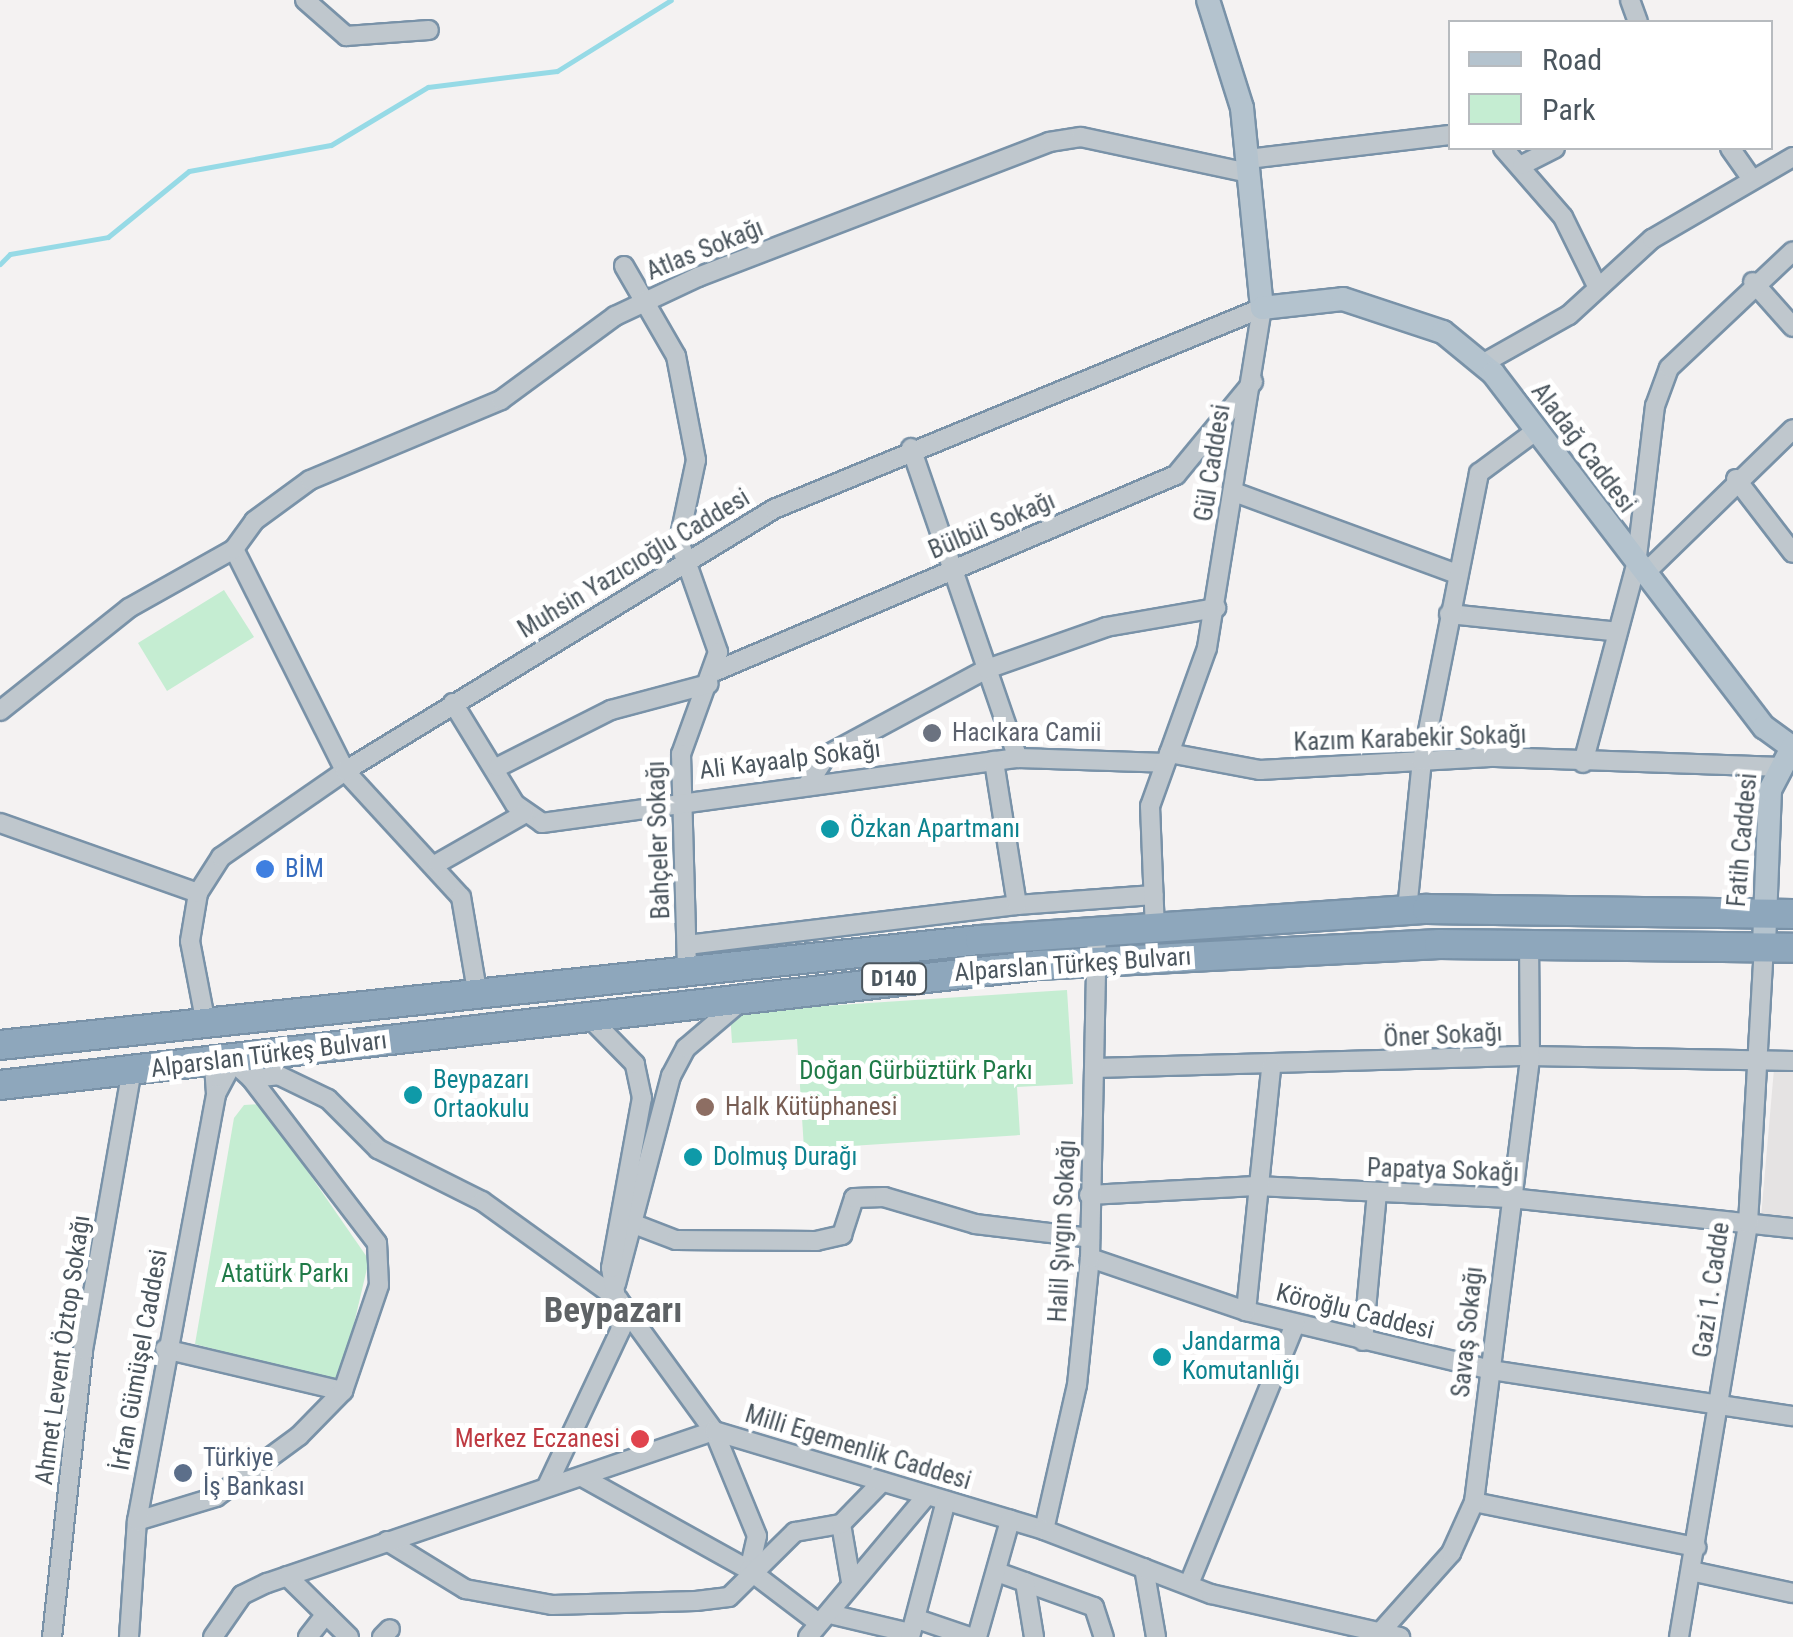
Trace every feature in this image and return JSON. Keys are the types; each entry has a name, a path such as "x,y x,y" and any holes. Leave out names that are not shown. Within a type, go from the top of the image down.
{"highway":[{"name":"Alparslan Türkeş Bulvarı","path":"0,1045 477,992 687,957 1407,910 1793,914"},
{"name":"Alparslan Türkeş Bulvarı","path":"0,1085 132,1070 233,1068 584,1013 753,992 1097,962 1529,944 1793,948"},
{"path":"216,1018 247,1039 233,1068 197,1046 216,1018"}],"main road":[{"name":"Gül Caddesi","path":"1208,1 1248,166 1262,308"},
{"name":"Aladağ Caddesi","path":"1262,308 1302,297 1397,312 1444,332 1482,364 1537,430 1639,570 1764,727 1792,746"},
{"name":"Fatih Caddesi","path":"1764,946 1763,912 1775,767 1792,746"}],"street":[{"path":"305,0 346,36 429,30"},
{"name":"Atlas Sokağı","path":"0,711 129,608 234,549 254,521 310,480 501,400 642,303 1049,142 1081,137 1248,166 1448,135"},
{"path":"1504,150 1522,165 1563,217 1598,288"},
{"path":"1522,165 1551,150"},
{"path":"1731,150 1750,176"},
{"path":"1482,364 1557,324 1652,239 1750,176 1793,157"},
{"path":"1584,762 1612,632 1639,570 1654,406 1670,368 1753,282 1793,250"},
{"path":"624,266 676,356 691,428 684,559 715,629 712,678"},
{"path":"1753,282 1793,327"},
{"name":"Gül Caddesi","path":"1155,928 1150,806 1216,608 1254,382 1262,308"},
{"name":"Muhsin Yazıcıoğlu Caddesi","path":"216,1018 190,940 198,892 221,856 345,771 684,559 911,448 1262,308"},
{"name":"Bülbül Sokağı","path":"498,767 611,710 712,678 948,570 1176,475 1254,382"},
{"path":"1639,570 1793,429"},
{"path":"1407,910 1422,761 1479,473 1537,430"},
{"path":"911,448 948,570 1018,758"},
{"path":"1736,479 1793,553"},
{"path":"1234,492 1457,574"},
{"path":"234,549 345,771 438,864 461,897 477,992"},
{"path":"808,784 826,755 987,669 1106,627 1216,608"},
{"path":"1449,614 1612,632"},
{"name":"Bahçeler Sokağı","path":"687,957 680,798 684,726 712,678"},
{"path":"438,864 524,814 498,767 453,704"},
{"name":"Ali Kayaalp Sokağı","path":"524,814 542,822 680,798 1018,758 1167,758"},
{"name":"Kazım Karabekir Sokağı","path":"1167,758 1260,770 1422,761 1775,767"},
{"path":"994,761 1017,905"},
{"path":"0,823 130,876 198,892"},
{"path":"687,957 1017,905 1154,894"},
{"name":"Halil Şıvgın Sokağı","path":"1044,1530 1076,1385 1090,1258 1097,932"},
{"name":"Savaş Sokağı","path":"1377,1634 1452,1553 1474,1502 1530,1056 1529,944"},
{"name":"Gazi 1. Cadde","path":"1679,1637 1748,1223 1764,946"},
{"path":"617,1291 670,1076 698,1035 753,992"},
{"path":"547,1486 621,1329 611,1268 642,1098 635,1064 584,1013"},
{"name":"Öner Sokağı","path":"1095,1068 1271,1067 1530,1056 1793,1061"},
{"path":"1246,1310 1271,1067"},
{"path":"233,1068 278,1075 328,1099 378,1149 495,1209 617,1291 714,1430 756,1536 749,1570"},
{"path":"137,1521 216,1497 342,1391 379,1285 377,1243 233,1068"},
{"name":"İrfan Gümüşel Caddesi","path":"130,1637 137,1521 165,1349 216,1094 233,1068"},
{"name":"Ahmet Levent Öztop Sokağı","path":"52,1637 83,1350 132,1070"},
{"name":"Papatya Sokağı","path":"1089,1195 1256,1186 1510,1198 1793,1228"},
{"path":"1363,1341 1377,1194"},
{"path":"634,1224 676,1240 816,1240 842,1235 854,1198 884,1197 975,1224 1090,1238"},
{"name":"Köroğlu Caddesi","path":"1090,1258 1295,1324 1491,1370 1720,1401 1793,1416"},
{"path":"1189,1584 1295,1324"},
{"path":"165,1349 342,1391"},
{"name":"Milli Egemenlik Caddesi","path":"212,1637 242,1596 287,1576 714,1430 1044,1530 1189,1584 1400,1637"},
{"path":"582,1477 749,1570 820,1624 973,1637 997,1572 1010,1520"},
{"path":"386,1541 465,1589 552,1605 729,1597 749,1570 795,1532 841,1524 882,1482"},
{"path":"820,1624 927,1495"},
{"path":"912,1630 946,1501"},
{"path":"1474,1502 1696,1547"},
{"path":"841,1524 852,1582"},
{"path":"1144,1568 1156,1637"},
{"path":"1692,1571 1793,1593"},
{"path":"997,1572 1094,1607 1104,1637"},
{"path":"287,1576 350,1637"},
{"path":"1025,1582 1034,1637"},
{"path":"308,1637 326,1614"}],"shaded area":[{"path":"1774,1069 1793,1070 1793,1220 1761,1217"}],"green space":[{"path":"224,590 254,637 167,691 138,643"},
{"name":"Doğan Gürbüztürk Parkı","path":"1067,990 1073,1084 1017,1087 1020,1135 804,1149 797,1039 732,1043 730,1012"},
{"name":"Atatürk Parkı","path":"261,1104 369,1260 340,1383 195,1344 234,1118 244,1105"}],"waterway":[{"path":"0,264 10,254 108,237 189,171 331,145 428,87 557,71 671,0"}],"place":[{"name":"Hacıkara Camii","path":"932,733"},
{"name":"Özkan Apartmanı","path":"830,829"},
{"name":"BİM","path":"265,869"},
{"name":"Beypazarı Ortaokulu","path":"413,1095"},
{"name":"Halk Kütüphanesi","path":"705,1107"},
{"name":"Dolmuş Durağı","path":"693,1157"},
{"name":"Jandarma Komutanlığı","path":"1162,1357"},
{"name":"Merkez Eczanesi","path":"640,1439"},
{"name":"Türkiye İş Bankası","path":"183,1473"}],"district":[{"name":"Beypazarı","path":"613,1311"}]}
